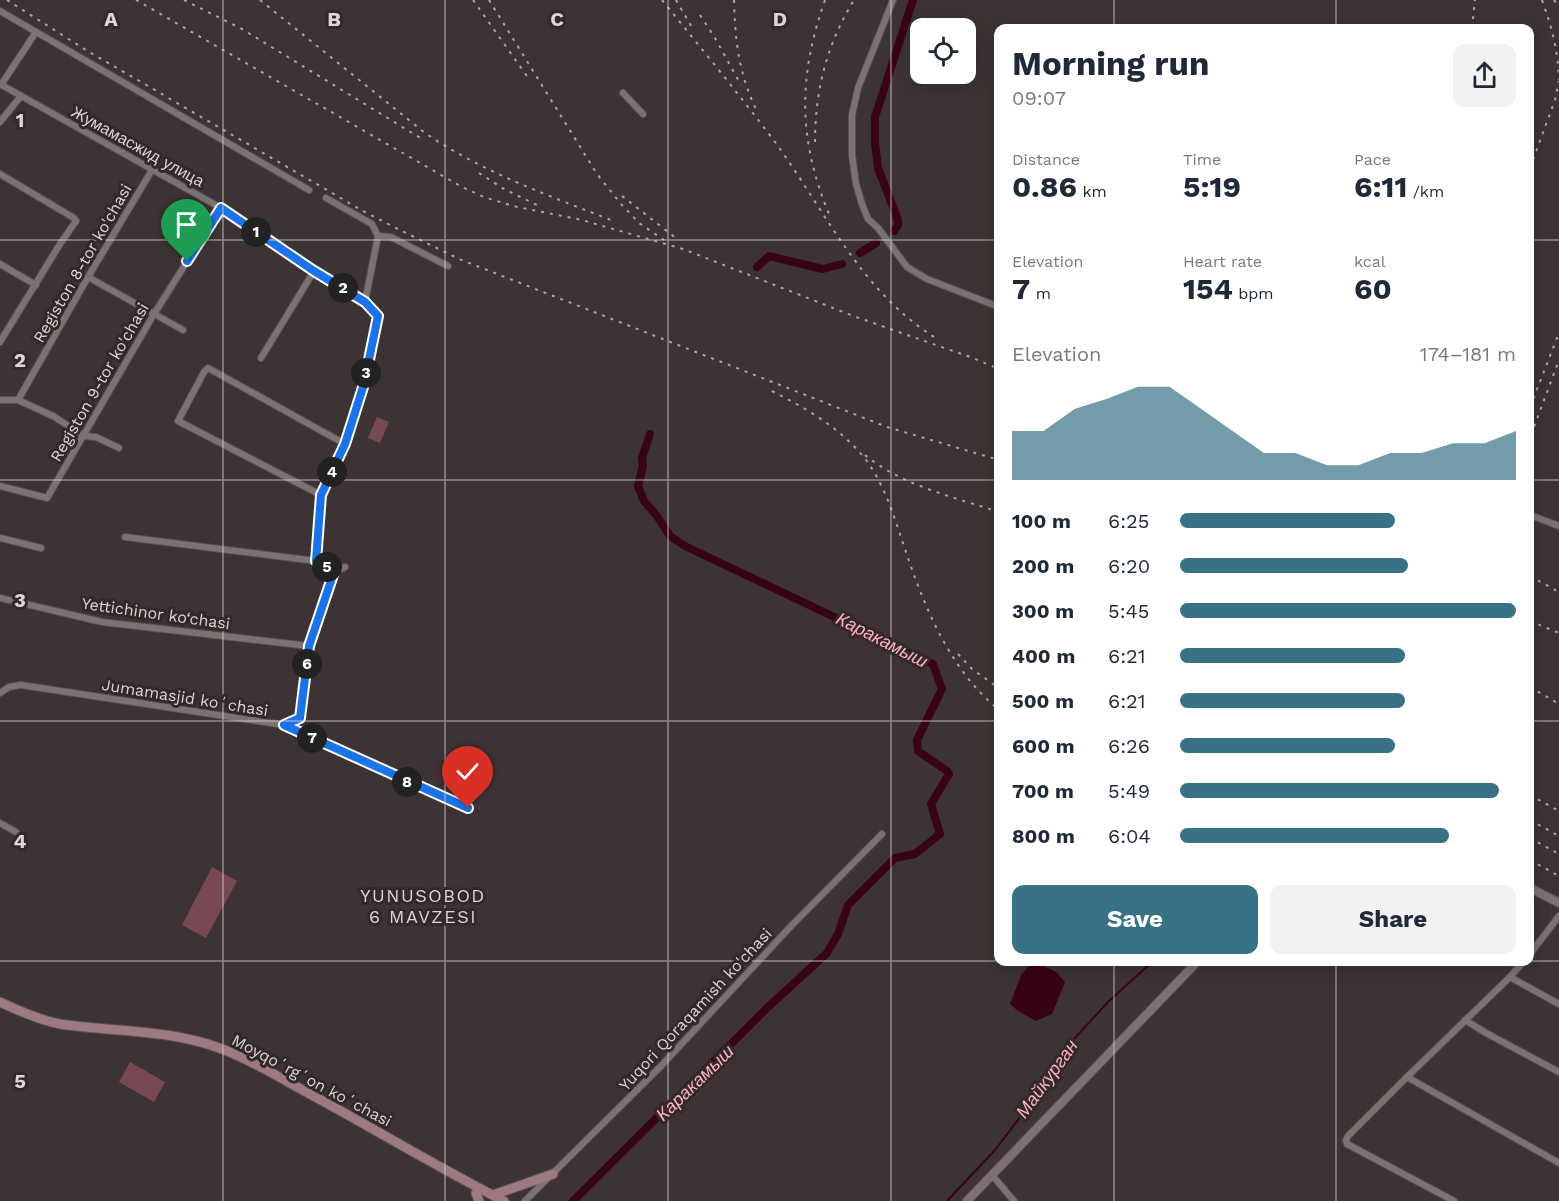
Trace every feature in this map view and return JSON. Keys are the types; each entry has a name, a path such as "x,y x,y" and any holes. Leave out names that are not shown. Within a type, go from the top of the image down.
{"main road":[{"name":"Moyqoʻrgʻon koʻchasi","path":"0,1002 31,1016 61,1024 160,1034 186,1038 222,1048 351,1116 462,1179"},
{"path":"492,1198 553,1174"},
{"path":"462,1179 492,1198"},
{"path":"462,1179 477,1197 504,1201"}],"street":[{"path":"893,0 858,88 852,115 852,155 856,184 862,204 868,219 878,228 907,267 927,279 994,305"},
{"path":"0,11 309,190"},
{"path":"0,84 36,32"},
{"name":"Жумамасжид улица","path":"0,84 221,208 314,271 365,302 378,316 364,384 345,444"},
{"path":"623,93 643,114"},
{"path":"0,122 21,96"},
{"name":"Registon 8-tor ko'chasi","path":"18,400 152,170"},
{"path":"0,174 76,219 0,342"},
{"path":"326,198 372,224 378,236 365,302"},
{"name":"Registon 9-tor ko'chasi","path":"0,486 47,498 154,314 221,208"},
{"path":"378,236 391,237 448,266"},
{"path":"0,264 36,285"},
{"path":"261,358 314,271"},
{"path":"88,277 183,330"},
{"path":"316,561 321,495 345,444 208,368 178,421 321,495"},
{"path":"0,400 18,400 53,416 84,436 96,436 119,448"},
{"path":"1534,517 1559,526"},
{"path":"124,537 316,561 334,572 345,567"},
{"path":"0,538 41,548"},
{"name":"Jumamasjid koʻchasi","path":"0,693 9,687 21,685 284,725 300,718 309,646 334,572"},
{"name":"Yettichinor ko‘chasi","path":"0,598 102,622 309,646"},
{"path":"284,725 468,808"},
{"path":"0,823 15,832"},
{"name":"Yuqori Qoraqamish ko'chasi","path":"525,1201 661,1066 792,925 882,834"},
{"path":"1534,890 1559,903"},
{"path":"1534,949 1559,916"},
{"path":"967,1201 1193,966"},
{"path":"1454,1201 1347,1144 1346,1140 1519,966"},
{"path":"1510,976 1559,1004"},
{"path":"1465,1020 1559,1072"},
{"path":"1407,1077 1559,1163"},
{"path":"992,1175 1014,1201"}],"shaded area":[{"path":"377,417 389,422 380,443 368,438"},
{"path":"212,867 237,881 206,938 182,925"},
{"path":"1029,966 1043,966 1056,972 1065,982 1052,1014 1036,1021 1010,1004 1021,975"},
{"path":"130,1062 165,1082 154,1102 119,1082"}],"waterway":[{"name":"Каракамыш","path":"894,231 898,220 878,168 875,117 913,0"},
{"name":"Каракамыш","path":"860,253 876,243"},
{"name":"Каракамыш","path":"757,267 769,256 823,269 842,264"},
{"name":"Каракамыш","path":"573,1201 766,1009 827,953 838,934 848,905 895,858 915,854 940,834 931,804 949,774 918,751 917,740 942,689 933,664 685,546 670,536 644,501 638,486 643,466 642,458 650,434"},
{"name":"Майкурган","path":"947,1201 995,1150 1056,1070 1064,1050 1108,1002 1148,966"}],"railway":[{"path":"7,0 86,50 363,211 459,259 887,427 994,459"},
{"path":"136,0 462,187 484,197 513,206 582,220 683,249 856,317 994,367"},
{"path":"184,0 242,29 422,139"},
{"path":"260,0 425,133 447,147 518,183 616,222"},
{"path":"473,0 529,79"},
{"path":"489,0 597,174 639,223 664,240"},
{"path":"662,0 775,142 867,276 888,300 939,340"},
{"path":"676,0 694,31"},
{"path":"734,0 739,58 746,86 758,113"},
{"path":"825,0 810,55 805,108 812,160 829,214"},
{"path":"815,142 817,104 824,68 837,33 854,0"},
{"path":"1472,24 1475,0"},
{"path":"1542,0 1554,39 1559,80"},
{"path":"1554,0 1559,7"},
{"path":"700,15 741,85"},
{"path":"1534,157 1555,100 1559,81"},
{"path":"479,173 504,189 539,206"},
{"path":"622,196 677,239"},
{"path":"1534,397 1559,333"},
{"path":"1534,427 1559,360"},
{"path":"772,391 811,412 846,438 866,460 885,493 913,574 931,617 953,658 967,677 994,705"},
{"path":"865,455 912,483 994,510"},
{"path":"1534,578 1559,592"},
{"path":"1534,623 1559,633"},
{"path":"958,654 972,669 994,684"},
{"path":"1534,689 1559,704"},
{"path":"1534,797 1559,811"},
{"path":"1534,822 1559,836"},
{"path":"1534,840 1559,854"},
{"path":"1534,862 1559,876"}],"district":[{"name":"YUNUSOBOD 6 MAVZESI","path":"423,906"}],"route":[{"path":"187,261 221,208 314,271 365,302 378,316 364,384 345,444 321,495 316,561 334,572 309,646 300,718 284,725 468,808"}]}
